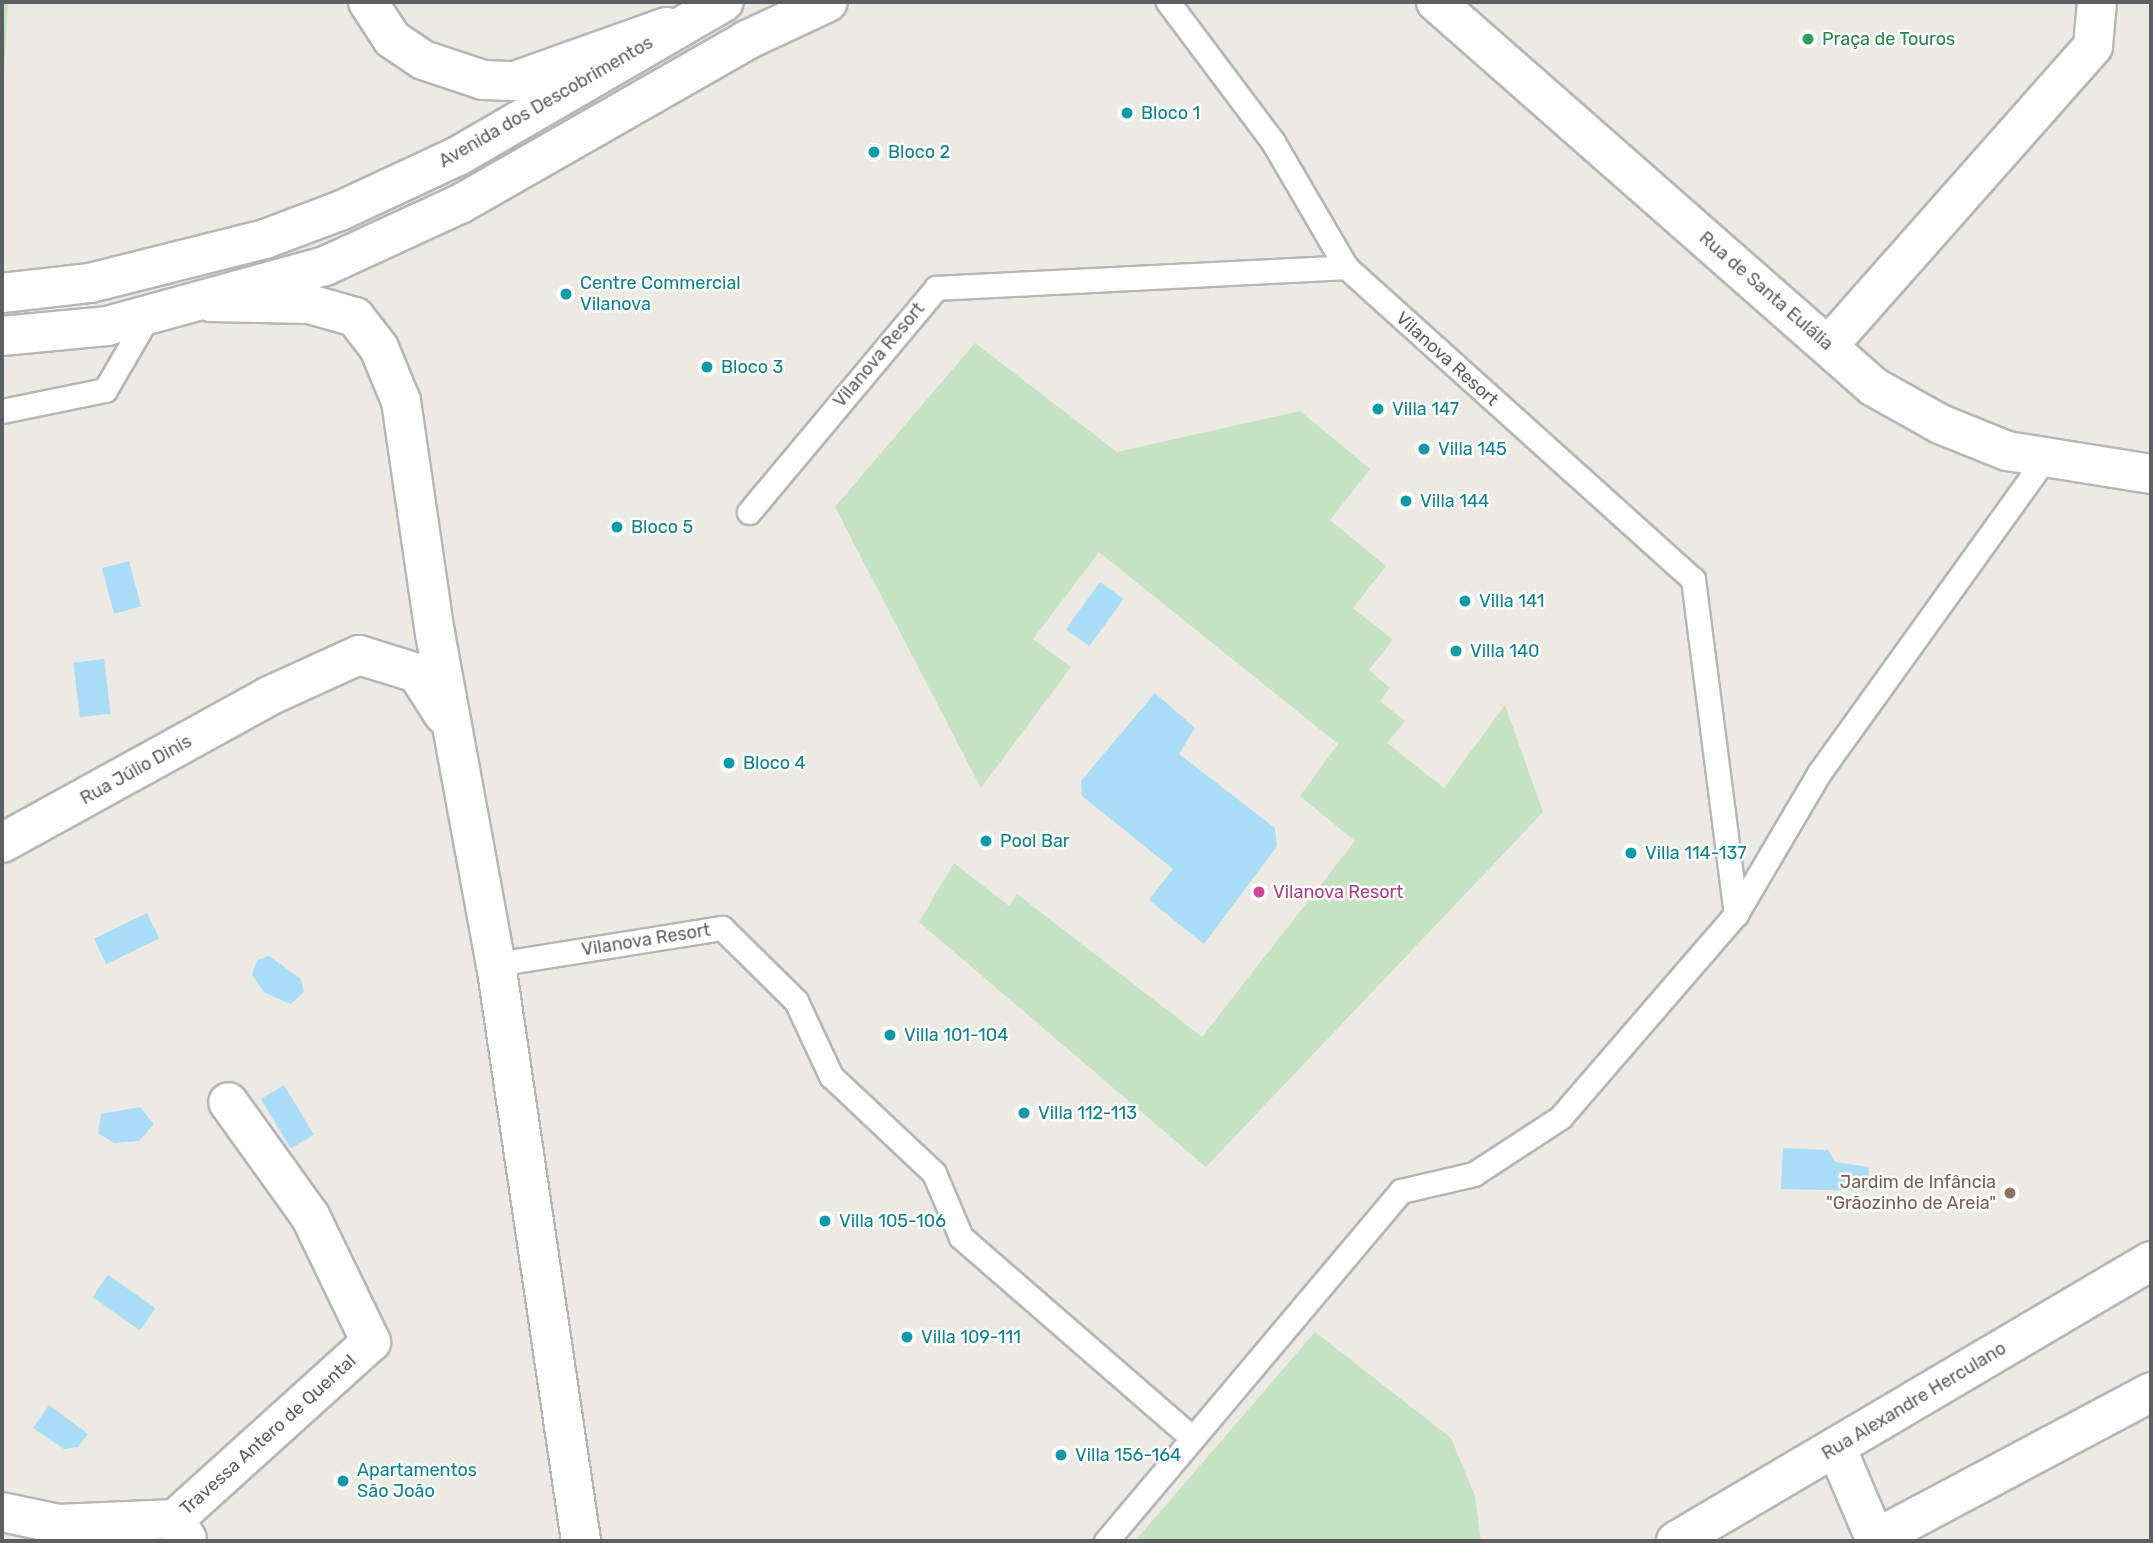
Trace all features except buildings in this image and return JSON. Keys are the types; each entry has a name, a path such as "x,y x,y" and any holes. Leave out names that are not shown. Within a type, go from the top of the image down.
{"street":[{"name":"Avenida dos Descobrimentos","path":"2,293 119,276 265,239 342,210 458,156 682,22 724,2"},
{"path":"2,336 148,316 211,302 325,265 460,204 747,40 828,2"},
{"name":"Rua de Santa Eulália","path":"1436,2 1874,387 1940,424 2045,459 2151,474"},
{"path":"1828,346 2092,46 2097,2"},
{"path":"362,5 393,39 423,60 483,80 515,81 682,22"},
{"path":"211,302 309,304 355,317 379,348 401,401 452,728 496,964 581,1541"},
{"name":"Rua Júlio Dinis","path":"2,843 269,696 359,655 417,673 452,728"},
{"name":"Travessa Antero de Quental","path":"181,1530 371,1342 310,1216 228,1102"},
{"name":"Rua Alexandre Herculano","path":"1676,1541 1719,1529 1836,1447 2151,1261"},
{"path":"1836,1447 1875,1540 2151,1392"},
{"path":"2,1512 58,1524 181,1530"}],"lane":[{"name":"Vilanova Resort","path":"1168,2 1273,142 1346,267 1693,579 1736,914"},
{"name":"Vilanova Resort","path":"749,512 936,288 1346,267"},
{"path":"2,411 105,390 148,316"},
{"path":"1106,1541 1401,1191 1474,1174 1561,1117 1736,914 1819,773 2045,459"},
{"name":"Vilanova Resort","path":"496,964 722,928 796,1001 831,1076 934,1173 961,1237 1192,1438"}],"green space":[{"path":"2,2 8,2 2,109"},
{"path":"975,343 1117,452 1300,411 1370,469 1330,520 1386,566 1353,608 1393,640 1369,670 1390,688 1380,701 1405,721 1387,743 1444,788 1505,705 1543,812 1206,1167 919,922 954,863 1009,906 1017,894 1202,1037 1355,841 1300,796 1338,744 1099,552 1033,639 1071,667 981,788 835,507"},
{"path":"1315,1332 1451,1438 1475,1496 1481,1541 1135,1541"}],"water":[{"path":"129,561 141,606 114,614 102,568"},
{"path":"1100,582 1123,599 1089,646 1066,629"},
{"path":"104,659 111,714 80,717 73,663"},
{"path":"1155,693 1195,728 1179,754 1275,828 1277,846 1204,944 1149,900 1173,869 1082,796 1081,781"},
{"path":"147,913 159,938 106,964 94,939"},
{"path":"269,956 301,979 304,992 291,1004 265,993 252,975 257,960"},
{"path":"284,1085 314,1135 291,1149 261,1099"},
{"path":"140,1107 154,1124 139,1141 114,1143 98,1133 101,1114"},
{"path":"1783,1148 1828,1150 1835,1162 1869,1167 1868,1191 1781,1189"},
{"path":"108,1275 156,1308 140,1330 93,1297"},
{"path":"49,1405 88,1434 78,1447 64,1449 33,1428"}],"place":[{"name":"Praça de Touros","path":"1808,39"},
{"name":"Bloco 1","path":"1127,113"},
{"name":"Bloco 2","path":"874,152"},
{"name":"Centre Commercial Vilanova","path":"566,294"},
{"name":"Bloco 3","path":"707,367"},
{"name":"Villa 147","path":"1378,409"},
{"name":"Villa 145","path":"1424,449"},
{"name":"Villa 144","path":"1406,501"},
{"name":"Bloco 5","path":"617,527"},
{"name":"Villa 141","path":"1465,601"},
{"name":"Villa 140","path":"1456,651"},
{"name":"Bloco 4","path":"729,763"},
{"name":"Pool Bar","path":"986,841"},
{"name":"Villa 114-137","path":"1631,853"},
{"name":"Vilanova Resort","path":"1259,892"},
{"name":"Villa 101-104","path":"890,1035"},
{"name":"Villa 112-113","path":"1024,1113"},
{"name":"Jardim de Infância \"Grãozinho de Areia\"","path":"2010,1193"},
{"name":"Villa 105-106","path":"825,1221"},
{"name":"Villa 109-111","path":"907,1337"},
{"name":"Villa 156-164","path":"1061,1455"},
{"name":"Apartamentos São João","path":"343,1481"}]}
